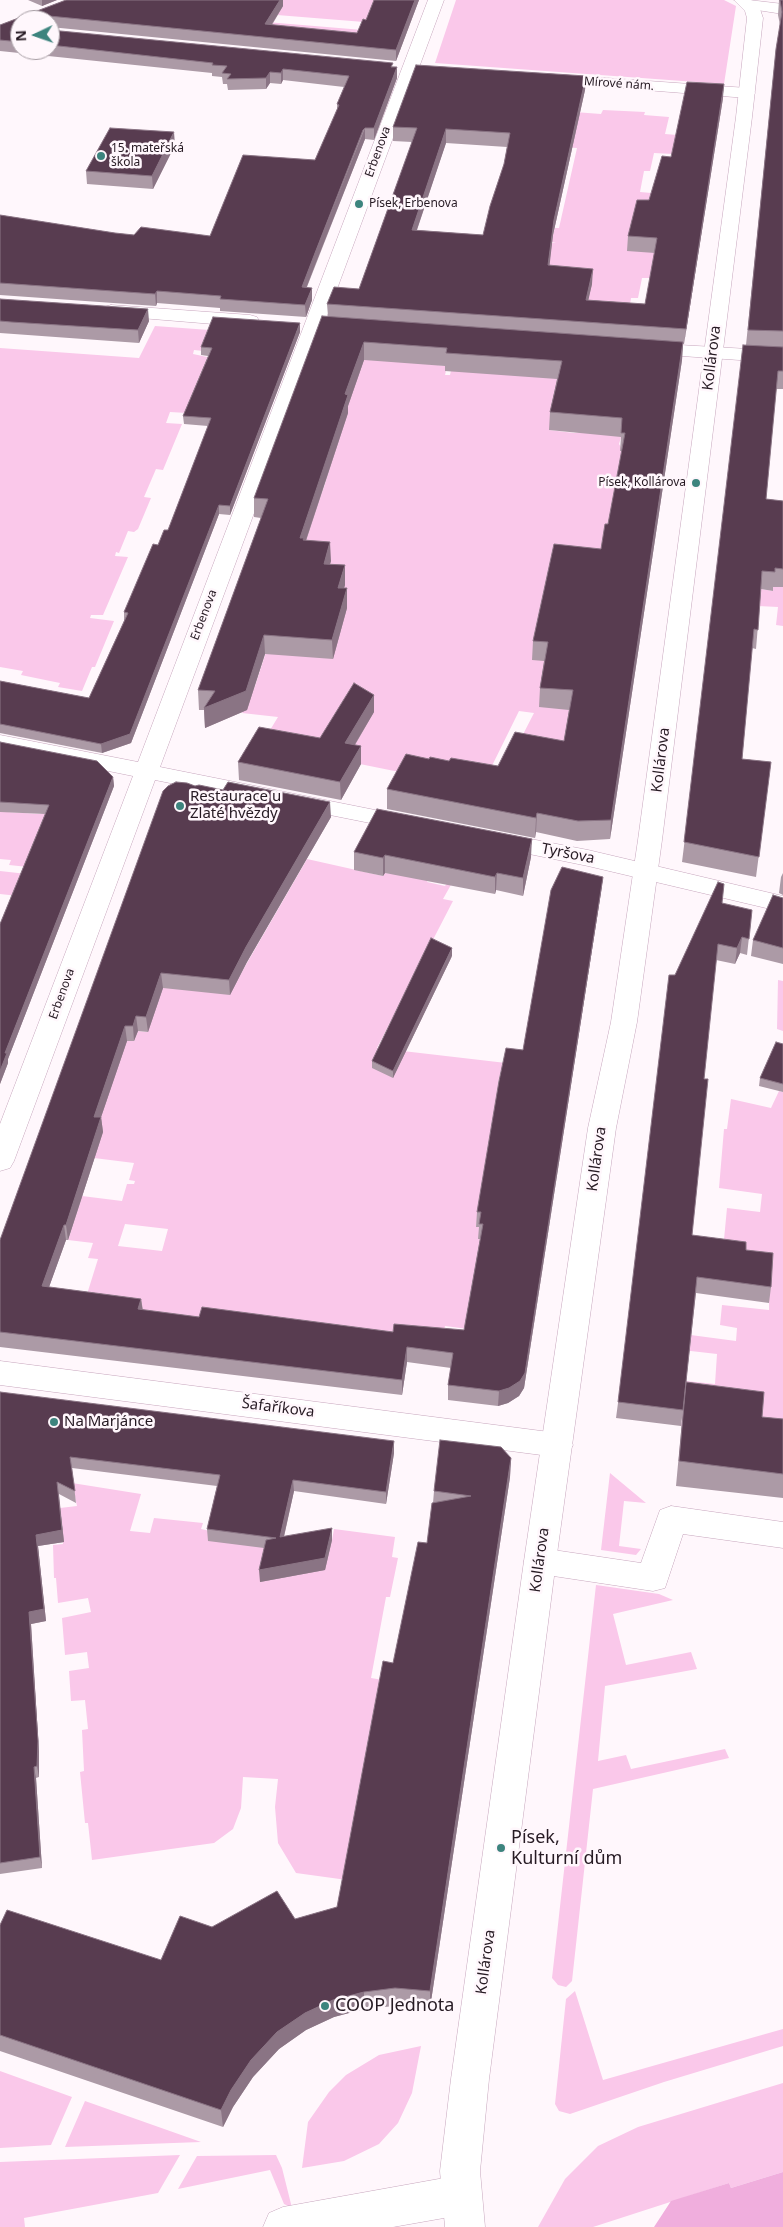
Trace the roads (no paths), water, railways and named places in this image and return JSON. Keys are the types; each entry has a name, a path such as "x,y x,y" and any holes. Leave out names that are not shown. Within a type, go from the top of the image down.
{"street":[{"path":"428,71 403,69 436,0"},
{"path":"745,1 783,9"},
{"path":"745,1 755,18 747,93"},
{"name":"Erbenova","path":"0,1161 314,325 403,69"},
{"name":"Mírové nám.","path":"535,78 747,93"},
{"name":"Kollárova","path":"463,2211 460,2171 463,2133 540,1561 602,1128 624,1022 646,872 747,93"},
{"path":"98,310 265,322"},
{"path":"628,348 783,357"},
{"path":"0,742 434,828"},
{"name":"Tyršova","path":"472,836 646,872 783,904"},
{"name":"Šafaříkova","path":"0,1373 557,1445"},
{"path":"540,1561 653,1578 671,1519 783,1535"},
{"path":"283,2227 364,2214 463,2211"}],"place":[{"name":"15. mateřská škola","path":"101,156"},
{"name":"Písek, Erbenova","path":"359,204"},
{"name":"Písek, Kollárova","path":"696,483"},
{"name":"Restaurace u Zlaté hvězdy","path":"180,806"},
{"name":"Na Marjánce","path":"54,1422"},
{"name":"Písek, Kulturní dům","path":"501,1848"},
{"name":"COOP Jednota","path":"325,2006"}]}
